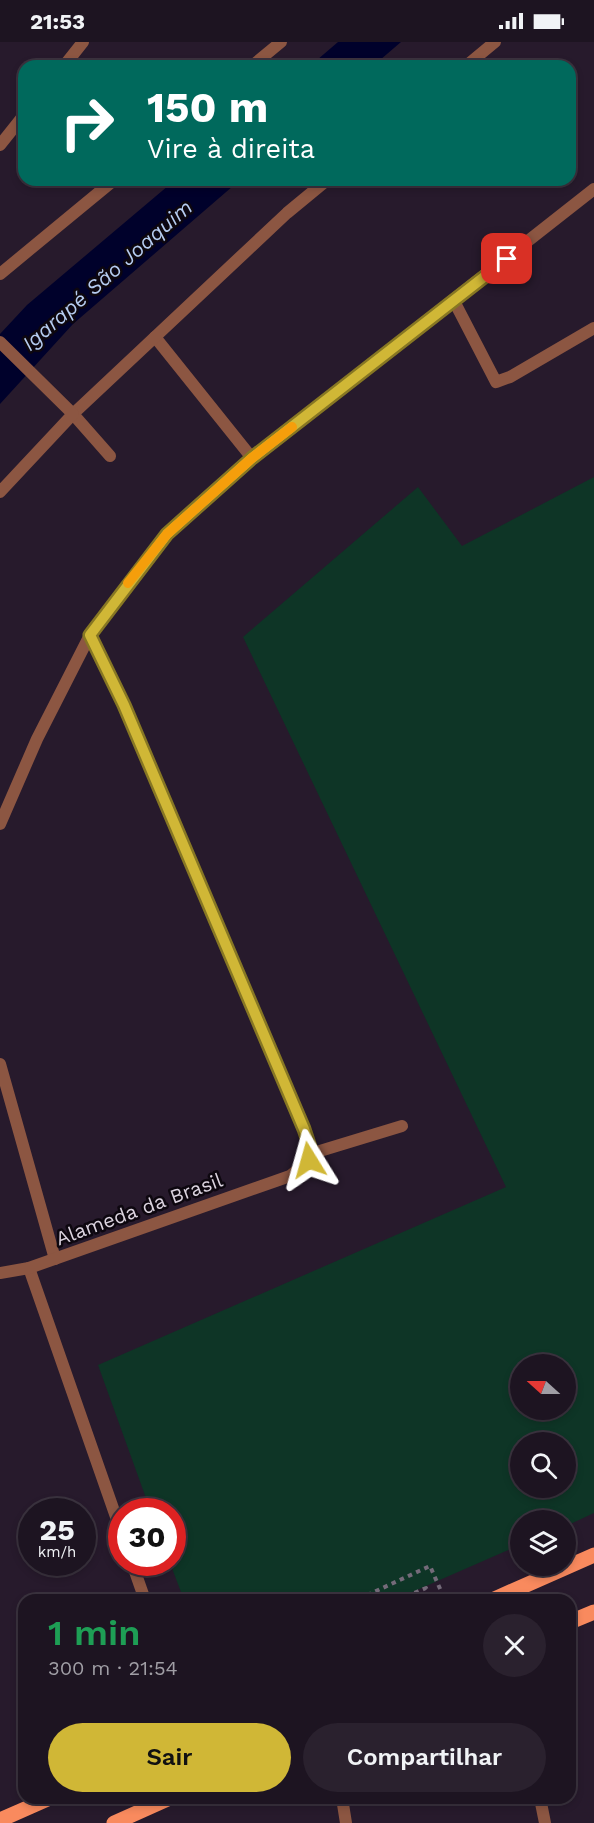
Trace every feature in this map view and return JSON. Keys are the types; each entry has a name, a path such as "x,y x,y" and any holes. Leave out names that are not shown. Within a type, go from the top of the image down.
{"main road":[{"path":"506,1594 594,1555"},
{"path":"576,1619 594,1611"},
{"path":"0,1820 36,1804"},
{"path":"114,1823 140,1818 161,1804"}],"street":[{"path":"68,60 83,42"},
{"path":"259,60 281,42"},
{"path":"473,60 495,42"},
{"path":"0,145 18,122"},
{"path":"0,274 107,186"},
{"path":"0,492 73,414 287,213 320,186"},
{"path":"0,824 37,739 90,635 167,534 252,458 594,189"},
{"path":"454,301 496,382 510,377 594,328"},
{"path":"154,338 252,458"},
{"path":"0,342 73,414 110,456"},
{"path":"90,635 124,705 304,1129 310,1154 402,1126"},
{"path":"0,1064 55,1259"},
{"name":"Alameda da Brasil","path":"0,1273 29,1268 290,1176 305,1164 310,1154"},
{"path":"29,1268 109,1498"},
{"path":"137,1576 143,1594"},
{"path":"343,1804 346,1823"},
{"path":"541,1804 545,1823"}],"path":[{"path":"370,1594 430,1566 442,1594"},
{"path":"412,1594 426,1588 428,1594"}],"green space":[{"path":"594,477 594,1513 576,1521 576,1510 510,1510 510,1549 408,1594 182,1594 175,1576 186,1576 186,1498 146,1498 98,1365 506,1187 243,637 418,487 462,546"}],"water":[{"path":"338,42 401,42 380,60 317,60"},
{"name":"Igarapé São Joaquim","path":"168,186 233,186 73,324 0,404 0,334 27,305"}],"slow traffic":[{"path":"128,583 167,534 252,458 292,427"}],"route":[{"path":"309,1160 311,1150 304,1129 124,705 90,635 167,534 252,458 507,259"}]}
